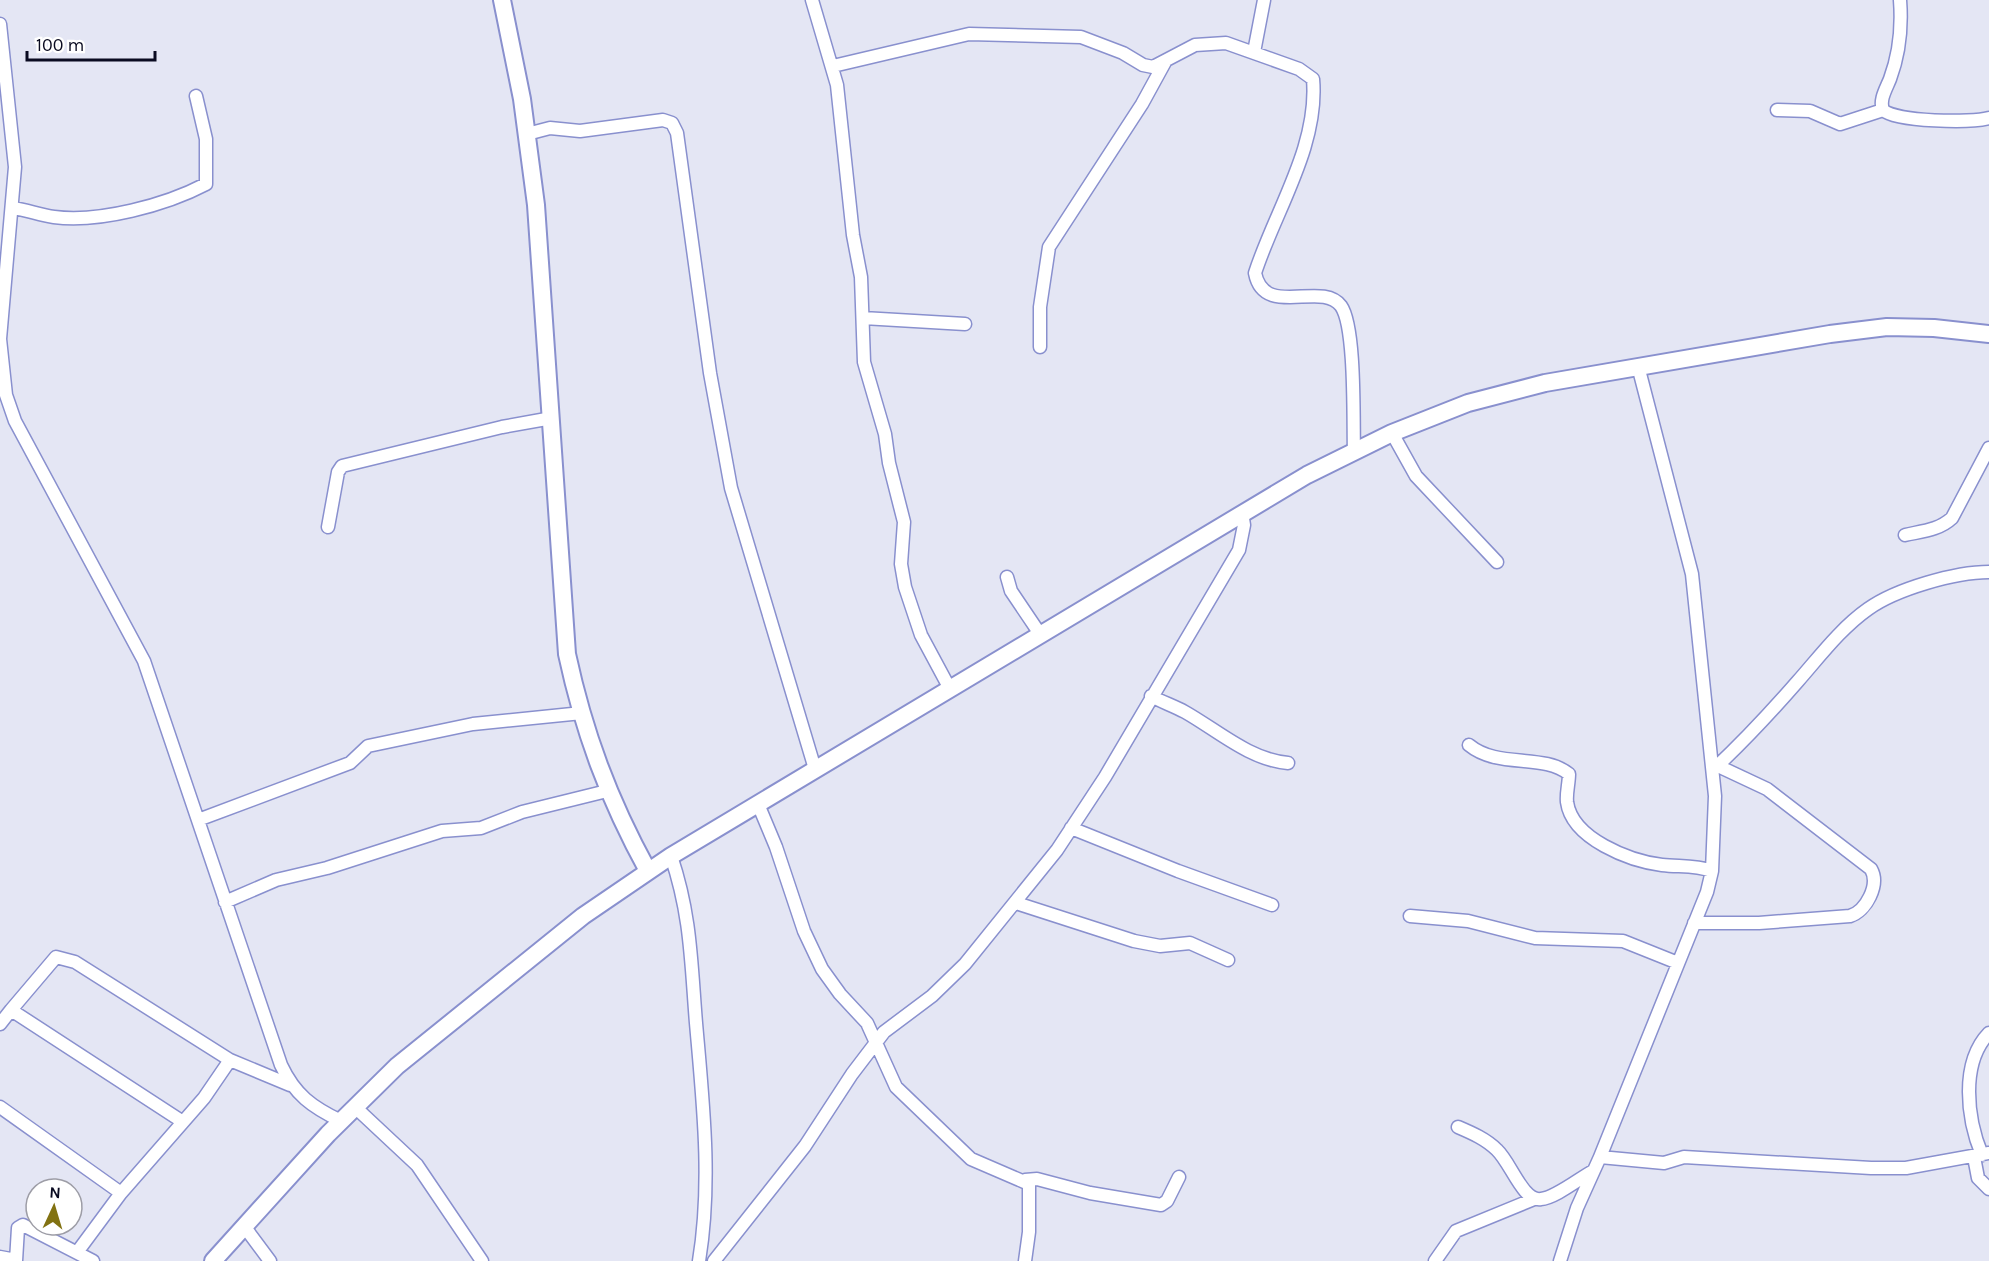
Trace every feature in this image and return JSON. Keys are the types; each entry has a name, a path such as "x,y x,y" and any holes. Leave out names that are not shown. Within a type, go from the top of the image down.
{"main road":[{"path":"502,0 527,134 536,205 566,643 582,713 607,791 648,871"},
{"path":"213,1261 341,1121 406,1058 583,916 671,856 1307,475 1392,433 1468,403 1545,383 1887,327 1934,328 1989,334"}],"street":[{"path":"812,0 833,66 861,277 864,362 885,434 889,463 904,522 901,564 905,587 921,635 950,689"},
{"path":"1254,52 1264,0"},
{"path":"1882,110 1881,102 1894,68 1897,50 1901,16 1900,0"},
{"path":"0,24 15,167 0,339 6,395 15,421 144,661 225,902 290,1085 304,1101 341,1121"},
{"path":"833,66 969,34 1081,37 1123,53 1143,65 1159,66 1181,51 1210,42 1226,43 1299,69 1313,79 1314,98 1308,137 1255,273 1257,284 1268,293 1294,299 1319,296 1332,299 1341,306 1350,345 1354,452"},
{"path":"1040,347 1040,307 1049,247 1142,104 1165,62"},
{"path":"13,208 54,217 105,214 164,202 206,184 206,139 196,96"},
{"path":"1777,110 1810,111 1840,124 1882,110 1894,116 1970,121 1989,118"},
{"path":"527,134 550,128 580,131 663,120 672,123 677,133 710,374 731,488 815,769"},
{"path":"863,318 965,324"},
{"path":"1560,1261 1576,1208 1600,1157 1707,892 1712,871 1715,837 1715,769 1704,713 1697,607 1692,574 1638,366"},
{"path":"328,527 338,472 342,466 552,418"},
{"path":"1392,433 1416,476 1497,562"},
{"path":"1905,535 1934,530 1952,518 1989,448"},
{"path":"714,1261 805,1146 876,1041 884,1032 932,996 965,964 1016,903 1071,828 1105,777 1239,550 1244,525 1242,513"},
{"path":"1715,769 1750,736 1837,637 1868,608 1908,590 1953,577 1989,572"},
{"path":"1007,577 1011,591 1040,634"},
{"path":"1151,696 1185,712 1274,762 1288,763"},
{"path":"198,820 350,763 368,746 472,724 582,713"},
{"path":"1469,745 1488,757 1566,771 1569,774 1567,802 1570,811 1587,834 1599,843 1643,861 1664,865 1688,865 1712,871"},
{"path":"1694,923 1759,923 1850,916 1864,908 1874,883 1871,869 1767,789 1715,769"},
{"path":"225,902 276,880 327,868 442,831 481,828 522,812 607,791"},
{"path":"758,804 779,856 804,932 822,969 840,994 867,1023 896,1087 971,1159 1025,1180 1037,1179 1081,1191 1161,1205 1167,1201 1179,1177"},
{"path":"1071,828 1178,871 1272,904"},
{"path":"671,856 688,914 706,1146 706,1197 699,1261"},
{"path":"1016,903 1141,942 1160,946 1190,943 1228,960"},
{"path":"1410,916 1468,921 1535,939 1623,941 1678,963"},
{"path":"0,1024 56,957 62,957 75,962 230,1060 290,1085"},
{"path":"11,1010 183,1122"},
{"path":"1989,1033 1978,1047 1970,1090 1970,1121 1982,1155 1978,1179 1989,1190"},
{"path":"0,1257 16,1260 18,1228 23,1224 83,1257 121,1193 204,1098 230,1060"},
{"path":"0,1107 121,1193"},
{"path":"355,1107 417,1165 482,1261"},
{"path":"1458,1127 1487,1141 1498,1150 1511,1165 1521,1190 1534,1199 1541,1200 1594,1171"},
{"path":"1600,1157 1664,1163 1684,1156 1871,1168 1906,1168 1982,1155"},
{"path":"1025,1180 1030,1190 1029,1240 1025,1261"},
{"path":"1435,1261 1456,1232 1534,1199"},
{"path":"244,1226 270,1261"}]}
